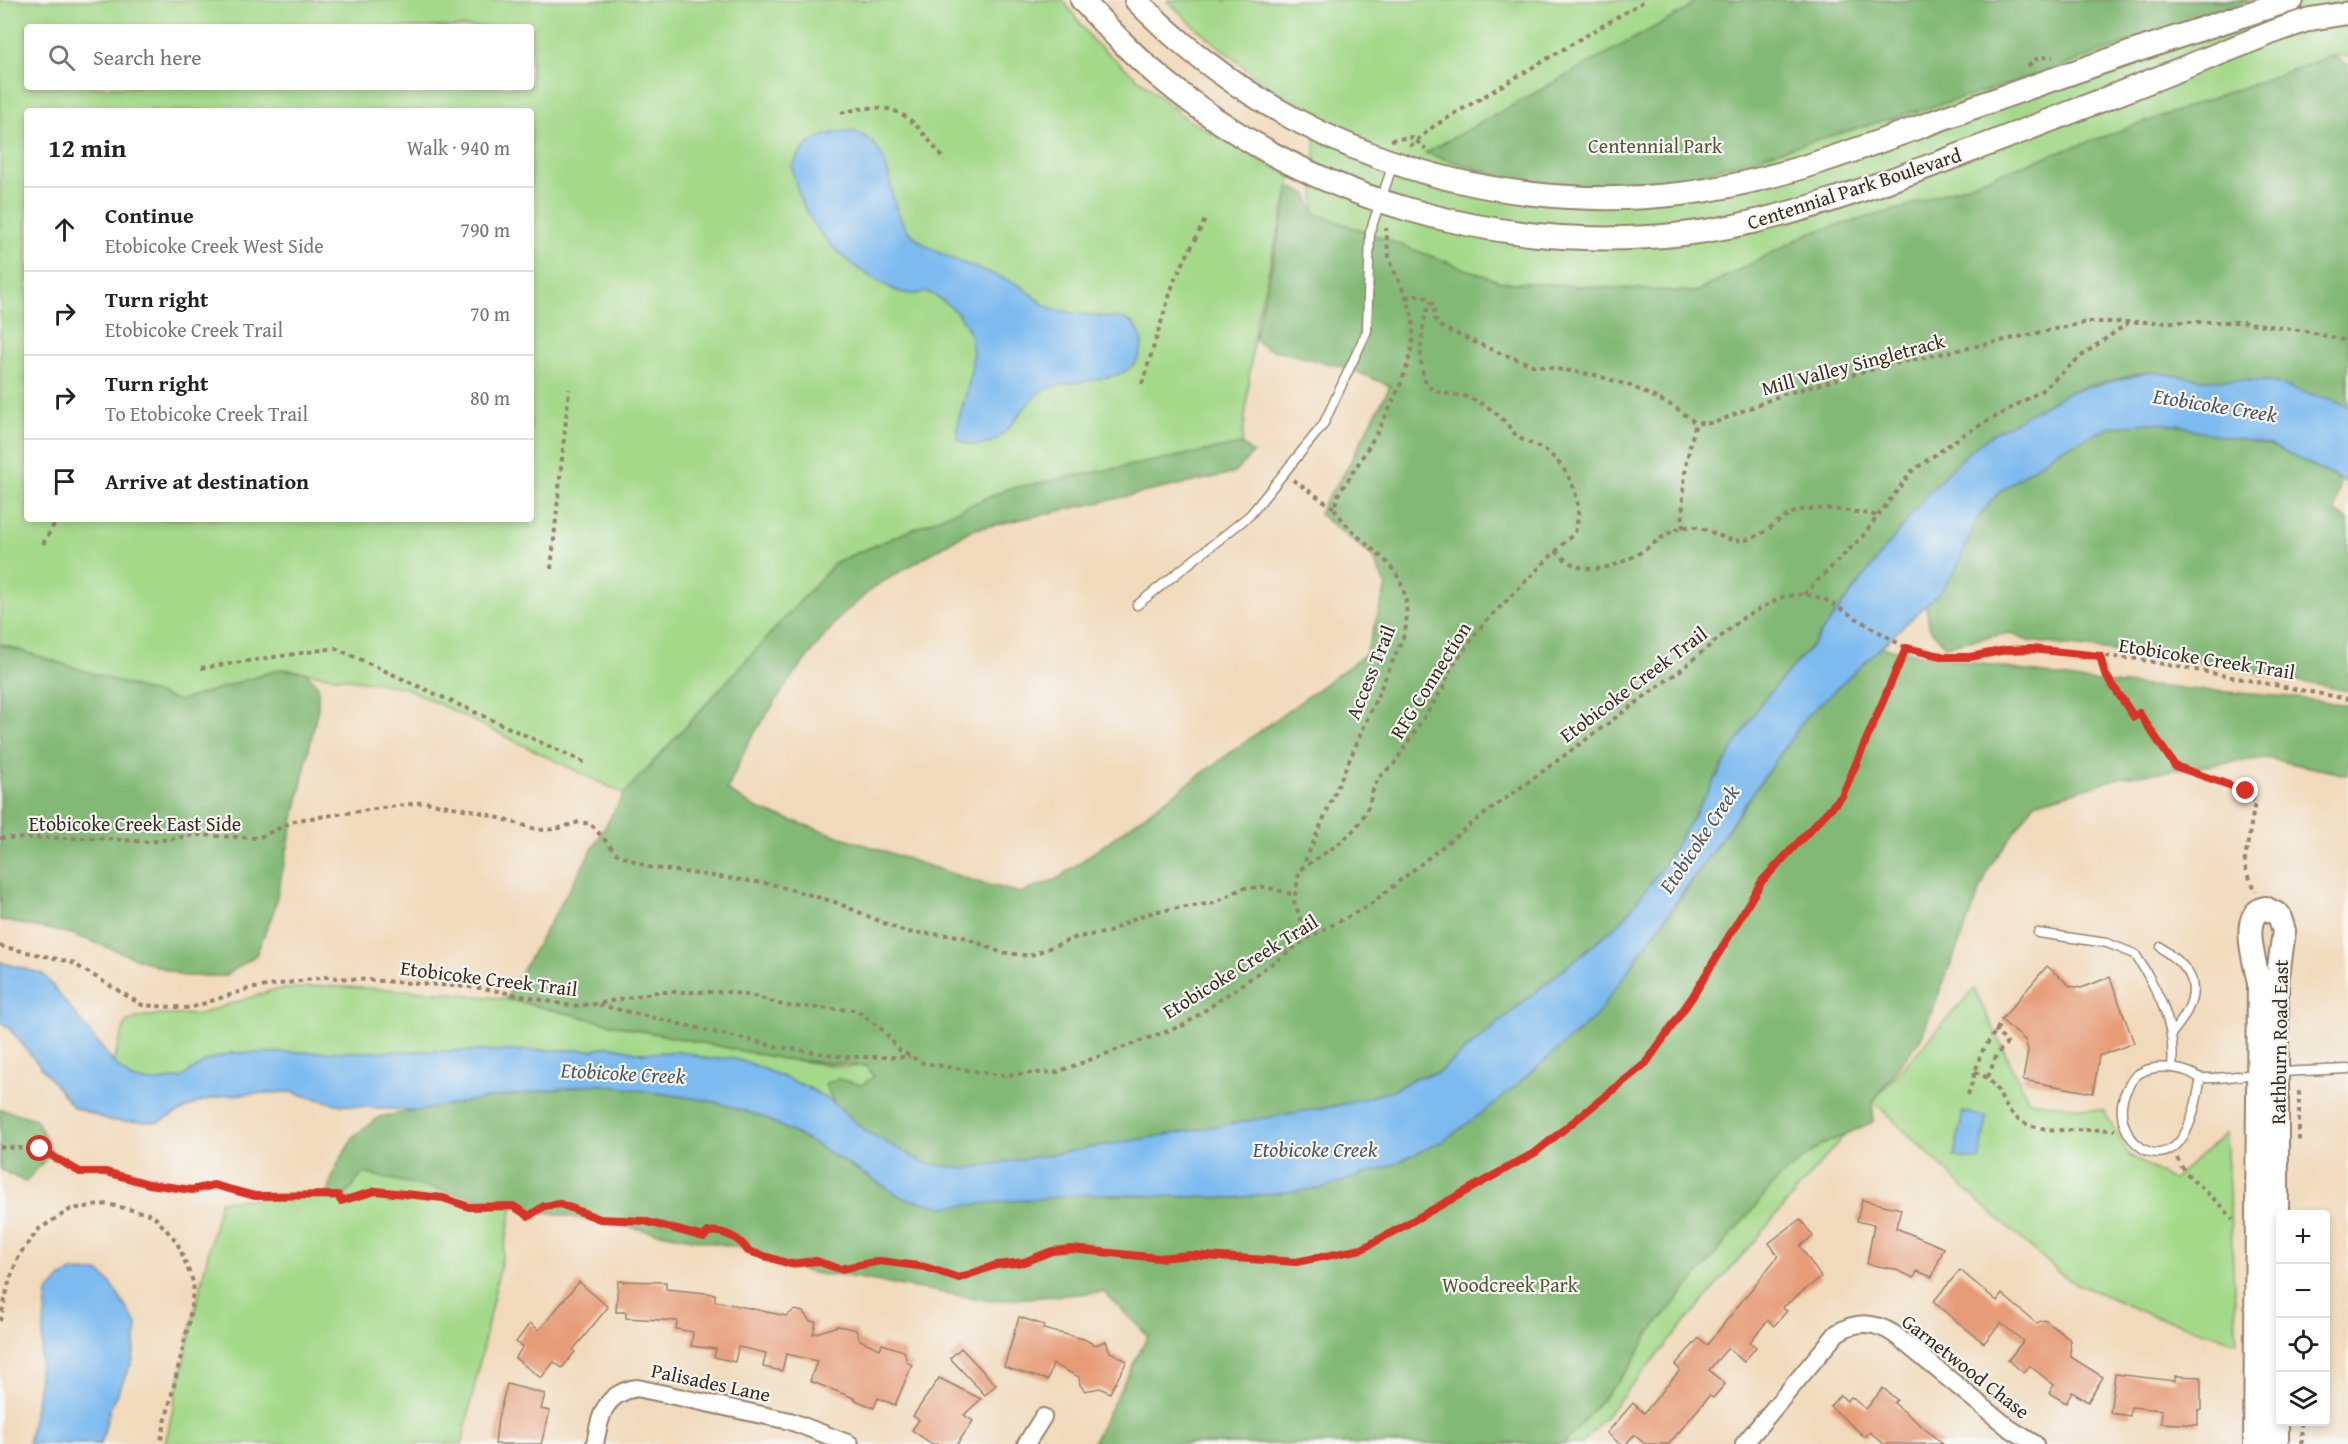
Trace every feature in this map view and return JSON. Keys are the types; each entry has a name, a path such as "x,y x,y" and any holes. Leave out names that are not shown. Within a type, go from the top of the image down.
{"street":[{"name":"Centennial Park Boulevard","path":"1082,0 1124,45 1208,114 1264,149 1309,173 1381,201 1466,224 1562,237 1626,238 1683,234 1776,216 1876,184 2088,106 2273,32 2310,20 2348,13"},
{"name":"Centennial Park Boulevard","path":"1136,0 1190,50 1248,92 1286,116 1344,145 1393,164 1471,184 1570,198 1692,192 1767,177 1826,159 2089,66 2292,0"},
{"name":"Rathburn Road East","path":"2255,1444 2267,1073 2283,925 2275,911 2265,908 2257,911 2250,926 2259,983 2267,1073 2277,1444"},
{"name":"Garnetwood Chase","path":"1744,1444 1837,1333 1846,1327 1863,1323 1883,1327 1894,1334 2009,1428 2035,1444"},
{"name":"Palisades Lane","path":"595,1444 600,1417 607,1402 621,1392 637,1388 790,1421 850,1444"},
{"path":"1026,1444 1043,1417"}],"lane":[{"path":"1137,605 1250,515 1323,425 1368,331 1370,232 1393,164"},
{"path":"2038,933 2107,944 2135,954 2159,996 2172,1033 2172,1067"},
{"path":"2161,947 2188,972 2193,990 2190,1010 2172,1033"},
{"path":"2201,1078 2189,1126 2173,1150 2163,1154 2151,1151 2130,1139 2125,1130 2122,1102 2135,1076 2143,1071 2172,1067 2201,1078 2348,1069"}],"path":[{"path":"1393,164 1416,140 1467,106 1646,0"},
{"path":"2022,73 2039,57 2065,58"},
{"path":"841,113 860,108 895,110 916,123 945,161"},
{"path":"1416,140 1433,155"},
{"path":"1334,508 1338,495 1376,432 1401,383 1414,325 1389,255 1381,201"},
{"path":"1142,384 1174,280 1205,220"},
{"path":"1406,298 1416,295 1428,298 1434,306 1435,319 1443,328 1533,365 1595,375 1631,386 1675,407 1696,423 1688,457 1682,508 1683,528"},
{"name":"RFG Connection","path":"1301,871 1342,843 1362,819 1377,778 1394,764 1474,636 1575,532 1579,518 1579,500 1572,484 1565,471 1546,452 1517,436 1501,418 1485,406 1466,397 1434,390 1427,385 1419,358 1425,311 1431,302"},
{"name":"Mill Valley Singletrack","path":"1696,423 1714,423 1781,395 1885,366 2088,322 2242,322 2305,331 2348,341"},
{"path":"1804,594 1862,537 1912,471 1963,435 2041,391 2085,353 2128,323"},
{"path":"551,569 569,389"},
{"name":"Access Trail","path":"1285,474 1334,508 1399,576 1407,593 1408,610 1405,633 1301,871 1295,895 1299,919 1308,938"},
{"path":"1556,551 1567,563 1590,570 1616,565 1646,549 1670,531 1683,528 1710,529 1730,541 1748,540 1802,510 1837,510 1879,516"},
{"path":"43,544 55,522"},
{"name":"Etobicoke Creek Trail","path":"0,946 71,962 142,1005 190,1008 248,988 326,977 482,988 572,1006 596,1004 657,992 707,990 758,997 784,1006 856,1010 869,1018 900,1050 922,1063 1000,1075 1057,1072 1184,1025 1308,938 1368,906 1472,824 1678,672 1743,618 1782,597 1804,594 1824,599 1906,648 1945,657 1970,657 2006,650 2031,649 2137,659 2348,699"},
{"path":"201,668 335,648 588,764"},
{"path":"0,1147 40,1149 80,1172 106,1172 149,1184 192,1190 214,1185 255,1196 338,1195 341,1201 376,1191 443,1198 469,1207 513,1206 529,1216 544,1206 560,1204 600,1219 644,1221 704,1237 708,1232 715,1231 743,1243 748,1251 790,1264 816,1261 840,1269 880,1261 925,1267 959,1278 996,1265 1024,1262 1052,1251 1072,1249 1159,1258 1190,1255 1296,1262 1362,1249 1536,1152 1646,1063 1693,996 1762,881 1842,796 1906,648"},
{"path":"2100,656 2105,674 2134,717 2139,713 2175,766 2246,791 2254,802 2244,865 2252,886 2265,908"},
{"name":"Etobicoke Creek East Side","path":"0,838 96,838 149,842 195,835 258,838 297,820 378,806 425,802 476,811 539,830 556,829 579,822 591,824 617,854 648,867 771,884 835,902 905,932 961,936 1000,952 1029,956 1077,937 1109,932 1137,917 1158,911 1214,903 1243,888 1266,887 1295,895"},
{"path":"596,1004 774,1047 845,1057 911,1057"},
{"path":"1968,1095 1988,1040 2001,1023"},
{"path":"1988,1077 1997,1054 2007,1043 1995,1030"},
{"path":"1975,1072 1988,1077 2014,1116 2035,1128 2050,1131 2078,1128 2125,1130"},
{"path":"2173,1150 2185,1173 2214,1196 2233,1220"},
{"path":"0,1321 9,1282 19,1255 39,1229 71,1209 107,1204 153,1215 177,1242 194,1284 189,1322 160,1444"},
{"path":"2301,1426 2301,1444"}],"green space":[{"path":"0,0 1063,0 1093,41 1188,120 1292,177 1255,325 1242,444 1008,489 836,562 624,794 404,687 281,669 179,701 0,644"},
{"name":"Centennial Park","path":"1167,0 2348,0 2348,56 2332,56 1902,208 1810,233 1696,292 1501,282 1314,213 1316,112 1277,94 1194,26"},
{"path":"1695,0 2251,0 2010,84 1665,184 1538,187 1425,153 1686,10"},
{"path":"2332,56 2348,65 2348,406 2269,381 2206,380 2150,372 2111,380 2069,392 1928,493 1808,650 1761,703 1662,868 1622,921 1437,1073 1417,1077 1392,1091 1336,1106 965,1169 924,1163 865,1131 834,1103 825,1084 838,1079 862,1085 874,1076 866,1066 783,1059 637,1030 506,999 624,794 836,562 1008,489 1242,444 1253,453 1234,473 971,530 874,587 840,617 793,675 749,741 727,790 757,809 977,882 1021,893 1057,879 1366,654 1386,587 1373,557 1319,514 1324,502 1344,474 1390,386 1351,369 1266,348 1254,340 1290,187 1307,194 1314,213 1501,282 1696,292 1810,233 1902,208"},
{"path":"2147,423 2178,424 2201,432 2271,445 2340,480 2335,512 2348,520 2348,691 2199,661 2028,641 2009,633 1945,646 1929,627 1926,605 1940,592 1956,569 1977,519 1998,493 2058,450 2110,427"},
{"path":"0,644 179,701 281,669 305,672 318,685 318,708 274,910 256,955 225,976 183,976 72,934 0,920"},
{"path":"1879,647 2086,681 2290,697 2348,705 2348,775 2266,758 2123,777 2035,803 1990,866 1921,1038 1873,1101 1873,1122 1820,1146 1777,1180 1648,1335 1631,1366 1564,1444 1092,1444 1148,1336 1104,1292 991,1301 834,1274 826,1275 786,1265 736,1247 513,1206 363,1173 341,1201 332,1200 326,1194 338,1163 354,1136 379,1117 480,1099 597,1084 712,1101 763,1117 817,1145 903,1198 1092,1194 1233,1198 1322,1188 1657,932 1806,717"},
{"path":"322,986 443,992 506,999 637,1030 783,1059 845,1067 866,1066 874,1077 861,1085 838,1079 825,1084 834,1103 807,1087 731,1058 708,1059 684,1052 641,1053 608,1046 594,1050 232,1053 206,1061 181,1078 151,1082 131,1079 113,1062 126,1022 144,1016 200,1014 273,990"},
{"path":"1974,989 2029,1101 2104,1111 2129,1155 2172,1180 2226,1133 2237,1342 2145,1313 2067,1279 1977,1200 1873,1101"},
{"name":"Woodcreek Park","path":"1873,1101 1582,1444 1092,1444 1148,1336 1134,1316"},
{"path":"0,1109 36,1119 52,1152 25,1182 0,1169"},
{"path":"363,1173 513,1206 462,1444 165,1444 220,1201 326,1194 332,1200 341,1201"}],"water":[{"path":"853,131 868,139 878,148 888,172 897,212 904,225 918,239 948,257 1020,286 1053,309 1129,321 1141,336 1142,344 1138,359 1129,369 1116,375 1051,387 1039,393 996,440 972,445 957,439 958,421 972,360 972,346 964,321 943,301 927,292 913,294 895,290 860,270 832,246 820,232 802,202 792,166 798,157 816,139 832,133"},
{"name":"Etobicoke Creek","path":"2150,372 2206,380 2269,381 2348,406 2348,483 2270,445 2201,432 2178,424 2147,423 2111,427 2058,450 1998,493 1977,519 1956,569 1940,592 1806,717 1596,1016 1496,1103 1443,1141 1390,1166 1322,1188 1233,1198 1092,1194 944,1207 903,1198 817,1145 763,1117 712,1101 597,1084 480,1099 417,1111 341,1105 290,1092 227,1095 199,1102 159,1122 112,1121 73,1107 10,1029 0,1021 0,962 43,974 113,1062 131,1079 151,1082 181,1078 206,1061 232,1053 594,1050 608,1046 641,1053 684,1052 708,1059 731,1058 807,1087 834,1103 865,1131 924,1163 965,1169 1336,1106 1392,1091 1417,1077 1438,1073 1622,921 1662,868 1761,703 1808,650 1928,493 1967,453 1996,432 2069,392"},
{"path":"1963,1112 1987,1117 1979,1161 1954,1157"},
{"path":"74,1271 100,1272 111,1284 137,1325 133,1360 110,1408 101,1444 28,1444 37,1398 47,1293 60,1278"}],"building":[{"path":"2047,966 2070,986 2081,988 2110,977 2134,1043 2099,1056 2093,1093 2023,1080 2028,1050 2025,1040 2001,1020"},
{"path":"1862,1200 1901,1209 1896,1228 1944,1248 1932,1277 1917,1271 1914,1278 1894,1269 1867,1264 1874,1225 1857,1221"},
{"path":"1800,1219 1813,1236 1800,1246 1821,1277 1782,1308 1787,1311 1774,1326 1768,1320 1750,1342 1756,1347 1744,1362 1728,1348 1709,1370 1725,1384 1713,1398 1709,1396 1669,1444 1645,1444 1634,1435 1626,1444 1620,1444 1607,1433 1633,1403 1644,1413 1680,1370 1675,1365 1699,1338 1707,1345 1778,1256 1769,1243"},
{"path":"1960,1270 1997,1301 2002,1294 2036,1323 2045,1320 2070,1340 2071,1357 2103,1377 2088,1402 2072,1392 2066,1403 2049,1393 2054,1385 2030,1366 2024,1373 2008,1360 2023,1341 2001,1323 1984,1343 1933,1302"},
{"path":"618,1281 666,1282 666,1289 715,1294 715,1301 786,1316 795,1310 803,1312 810,1321 816,1322 813,1334 838,1326 856,1330 860,1340 880,1349 882,1344 904,1351 907,1362 912,1365 895,1405 878,1398 874,1408 810,1381 817,1361 786,1354 782,1371 763,1367 766,1353 738,1347 735,1362 714,1357 716,1349 691,1346 693,1332 676,1329 677,1321 626,1318 626,1312 616,1312"},
{"path":"579,1282 608,1307 573,1350 575,1352 562,1368 554,1362 541,1378 515,1358 523,1347 516,1342 530,1323 539,1330"},
{"path":"1019,1317 1044,1325 1043,1329 1084,1339 1095,1345 1106,1341 1110,1352 1127,1361 1110,1393 1100,1388 1085,1391 1080,1385 1079,1377 1053,1364 1048,1380 1004,1367"},
{"path":"961,1348 996,1385 985,1395 950,1358"},
{"path":"2115,1374 2175,1381 2175,1376 2201,1377 2201,1410 2198,1410 2198,1425 2161,1423 2162,1410 2131,1407 2130,1416 2110,1413"},
{"path":"939,1378 981,1399 964,1415 973,1421 957,1444 932,1444 912,1430 919,1420 913,1416"},
{"path":"507,1384 545,1394 541,1409 550,1411 541,1444 495,1444 498,1418"},
{"path":"1883,1388 1897,1400 1894,1403 1943,1444 1884,1444 1870,1432 1865,1437 1830,1406 1840,1395 1847,1401 1851,1397 1866,1409"}],"route":[{"path":"40,1149 80,1172 106,1172 149,1184 192,1190 214,1185 255,1196 338,1195 341,1201 376,1191 443,1198 469,1207 513,1206 529,1216 544,1206 560,1204 600,1219 644,1221 704,1237 708,1232 715,1231 743,1243 748,1251 790,1264 816,1261 840,1269 880,1261 925,1267 959,1278 973,1275 996,1265 1024,1262 1052,1251 1072,1249 1129,1253 1159,1258 1190,1255 1296,1262 1362,1249 1536,1152 1646,1063 1693,996 1762,881 1842,796 1906,648 1945,657 1970,657 2006,650 2031,649 2100,656 2100,665 2105,674 2134,717 2139,713 2175,766 2246,791"}]}
